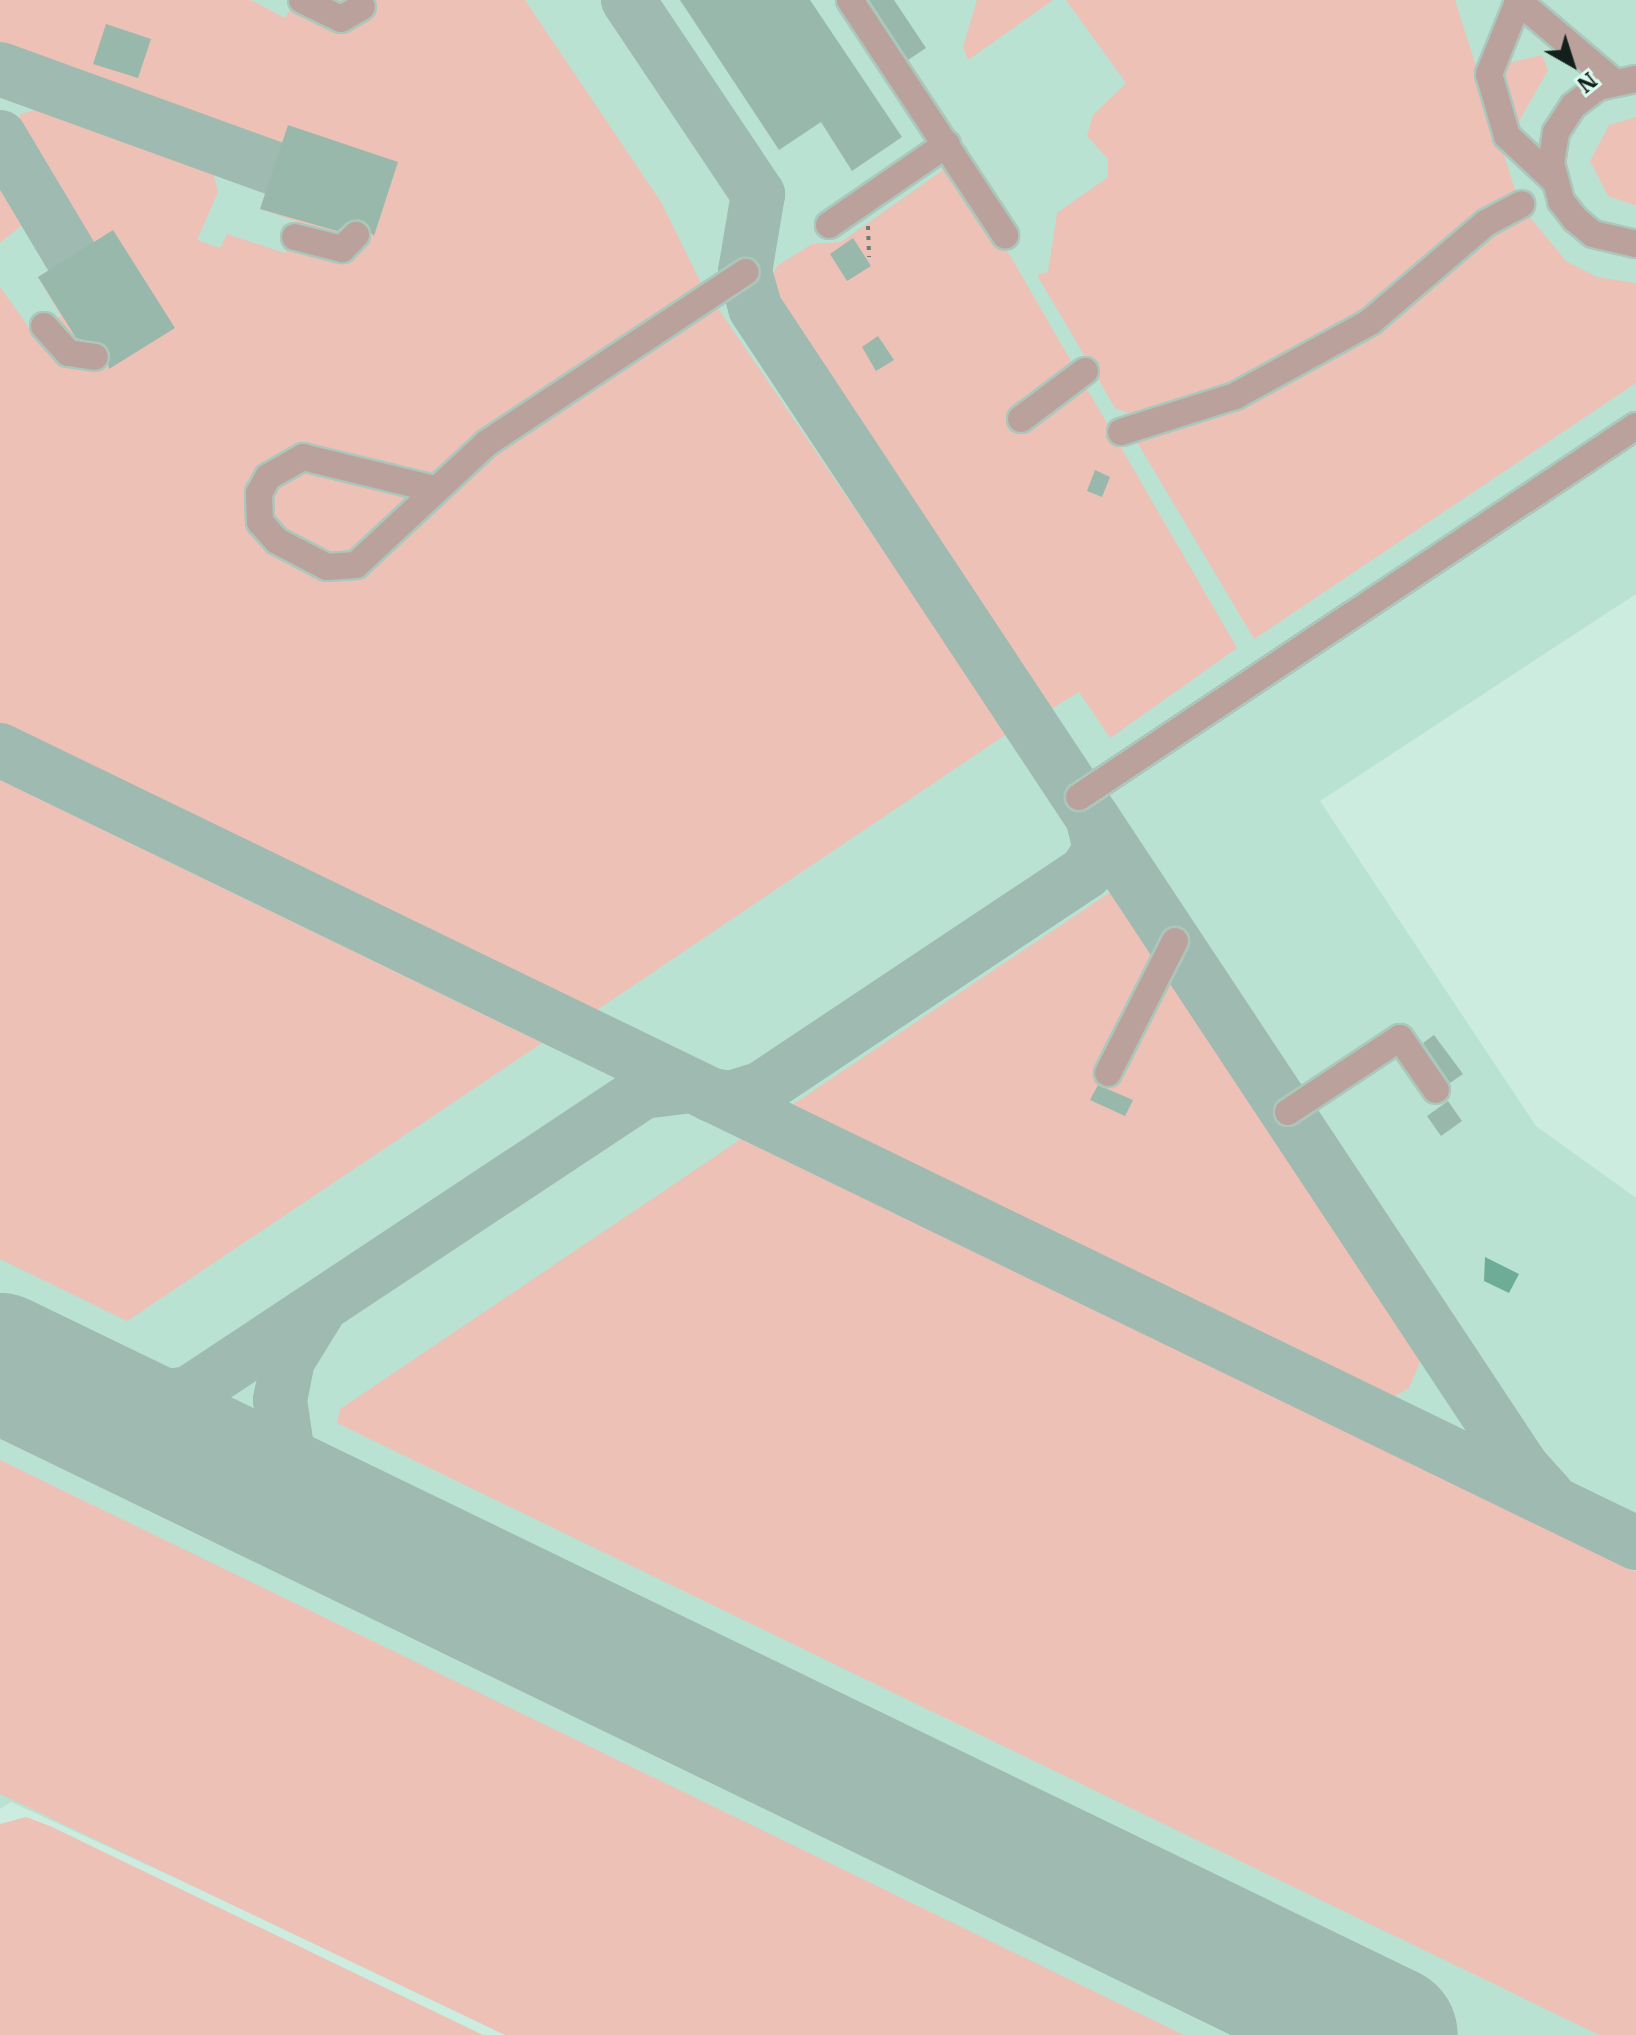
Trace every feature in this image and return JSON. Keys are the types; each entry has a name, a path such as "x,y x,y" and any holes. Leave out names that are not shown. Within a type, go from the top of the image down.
{"street":[{"path":"302,0 341,19 362,7"},
{"path":"850,0 1005,235"},
{"path":"1629,78 1518,1 1489,74 1507,136 1553,179 1575,219 1593,234 1636,244"},
{"path":"1553,179 1552,148 1563,118 1584,95 1629,78"},
{"path":"829,225 947,144"},
{"path":"1121,432 1235,396 1370,322 1486,223 1521,204"},
{"path":"295,237 342,249 356,235"},
{"path":"434,489 303,457 268,477 259,493 260,522 277,541 344,569 370,555 434,489 487,443 745,272"},
{"path":"44,326 68,353 95,357"},
{"path":"1021,419 1085,371"},
{"path":"1079,797 1636,426"},
{"path":"1108,1073 1175,941"},
{"path":"1288,1112 1400,1038 1436,1090"}],"path":[{"path":"867,200 869,257"}],"shaded area":[{"path":"0,0 1636,0 1636,594 1320,801 1536,1126 1636,1198 1636,2035 515,2035 11,1802 0,1809"},
{"path":"0,0 251,0 285,18 296,0 525,0 661,202 702,285 1008,733 594,1012 0,724 0,287 33,333 61,316 38,277 84,248 16,137 20,114 51,106 211,164 218,192 197,240 220,248 227,234 285,253 298,222 260,209 278,153 0,56"},
{"path":"977,0 1053,0 968,60 963,47"},
{"path":"1066,0 1455,0 1517,196 1366,311 1268,367 1186,403 1135,416 1115,408 1037,275 1048,272 1057,213 1108,177 1108,159 1087,136 1093,115 1126,83"},
{"path":"1542,55 1548,70 1517,125 1499,65"},
{"path":"1636,117 1634,205 1608,196 1590,161 1609,125"},
{"path":"947,167 964,176 1237,648 1110,738 1079,692 1051,709 774,300 769,282 777,266 812,244 841,242"},
{"path":"0,174 28,220 0,243"},
{"path":"1524,210 1566,261 1597,277 1636,283 1636,383 1254,639 1137,442 1228,413 1389,323"},
{"path":"0,780 542,1043 127,1321 0,1259"},
{"path":"1112,891 1416,1349 1420,1362 1409,1388 1391,1398 789,1107"},
{"path":"741,1139 1636,1572 1636,2035 1599,2035 337,1423 340,1409"},
{"path":"1485,1257 1519,1274 1509,1293 1484,1281"},
{"path":"0,1460 1184,2035 505,2035 0,1794"},
{"path":"26,1817 483,2035 0,2035 0,1824"}],"building":[{"path":"680,0 810,0 902,137 852,171 821,122 779,150"},
{"path":"869,0 894,0 926,48 908,60"},
{"path":"106,24 151,39 138,78 93,64"},
{"path":"288,125 398,162 374,236 359,219 337,231 260,209"},
{"path":"113,230 175,328 109,369 105,345 76,338 38,277"},
{"path":"853,238 871,266 847,281 830,254"},
{"path":"878,336 894,360 876,371 862,347"},
{"path":"1095,470 1110,477 1102,497 1087,491"},
{"path":"1434,1035 1463,1074 1450,1083 1423,1043"},
{"path":"1098,1085 1133,1100 1125,1116 1090,1100"},
{"path":"1448,1101 1462,1121 1441,1136 1427,1116"}],"taxiway":[{"path":"628,0 758,194 745,272 755,308 1522,1467 1548,1496"},
{"path":"0,69 274,168"},
{"path":"0,137 71,256"},
{"path":"0,750 1636,1543"},
{"path":"711,1095 730,1098 762,1088 1086,872 1100,850 1093,819"},
{"path":"0,1357 111,1405 189,1393 643,1092 692,1086"},
{"path":"317,1313 288,1360 280,1400 288,1454 305,1487 347,1524 521,1610"}],"runway":[{"path":"0,1362 1389,2035"}]}
